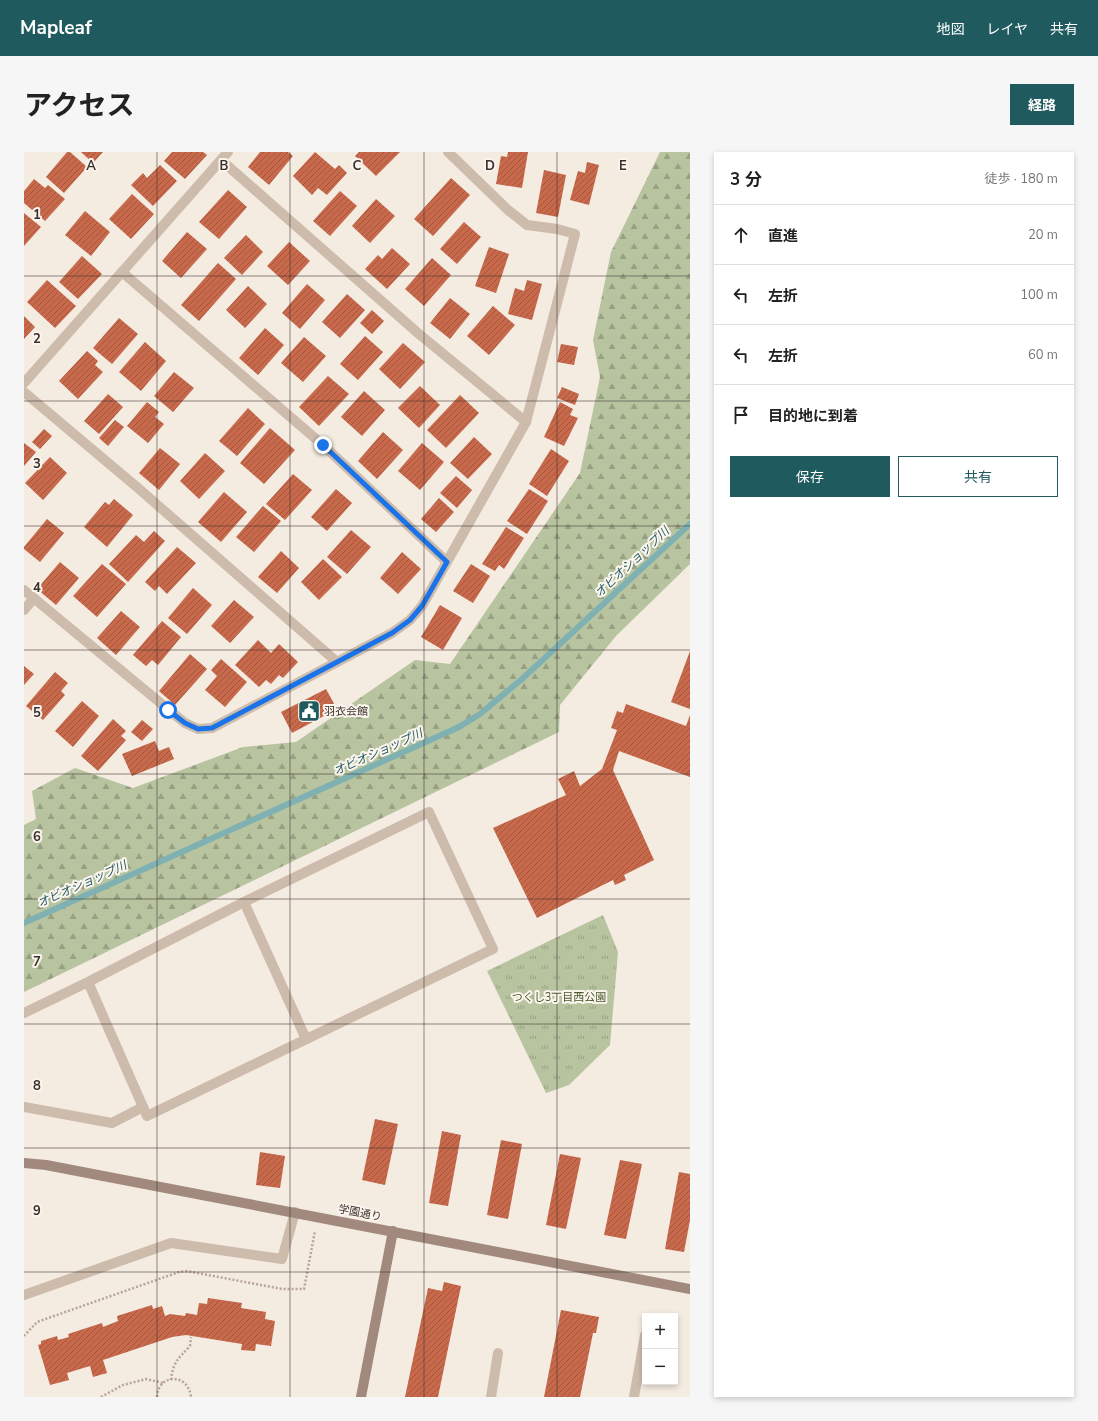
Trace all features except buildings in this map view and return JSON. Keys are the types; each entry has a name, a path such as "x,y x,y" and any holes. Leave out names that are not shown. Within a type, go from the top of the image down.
{"street":[{"path":"24,590 185,723 198,729 212,728 392,633 410,620 422,606 526,422 575,234 557,229 527,225 508,210 448,152"},
{"path":"24,383 224,156 418,334 526,422"},
{"path":"122,272 323,445 447,562"},
{"path":"24,392 138,488 338,662"},
{"path":"24,610 34,598"},
{"path":"24,1013 244,902 429,812 493,949 147,1116 88,982"},
{"path":"244,902 306,1039"},
{"path":"24,1107 112,1122 143,1107"},
{"name":"学園通り","path":"24,1163 46,1165 295,1212 690,1289"},
{"path":"24,1295 171,1243 282,1259 295,1212"},
{"path":"361,1397 393,1231"},
{"path":"634,1397 643,1349"},
{"path":"491,1397 498,1353"}],"path":[{"path":"24,1336 37,1322 183,1271 282,1289 304,1289 318,1217"},
{"path":"171,1380 173,1368 177,1360 190,1346 191,1337"},
{"path":"101,1397 123,1385 146,1379 163,1383"},
{"path":"158,1397 159,1388 163,1383 176,1379 187,1385 191,1397"}],"green space":[{"path":"660,152 690,152 690,564 616,636 560,705 559,732 24,992 24,825 36,819 32,791 75,768 133,788 243,747 296,742 415,660 450,664 580,473 600,377 593,340 611,252"},
{"name":"つくし3丁目西公園","path":"603,915 618,952 610,1045 569,1085 546,1093 487,971"}],"waterway":[{"name":"オビオショップ川","path":"24,923 459,727 480,714 522,679 690,524"}],"place":[{"name":"羽衣会館","path":"309,711"}],"route":[{"path":"168,710 185,723 198,729 212,728 392,633 410,620 422,606 447,562 323,445"}]}
